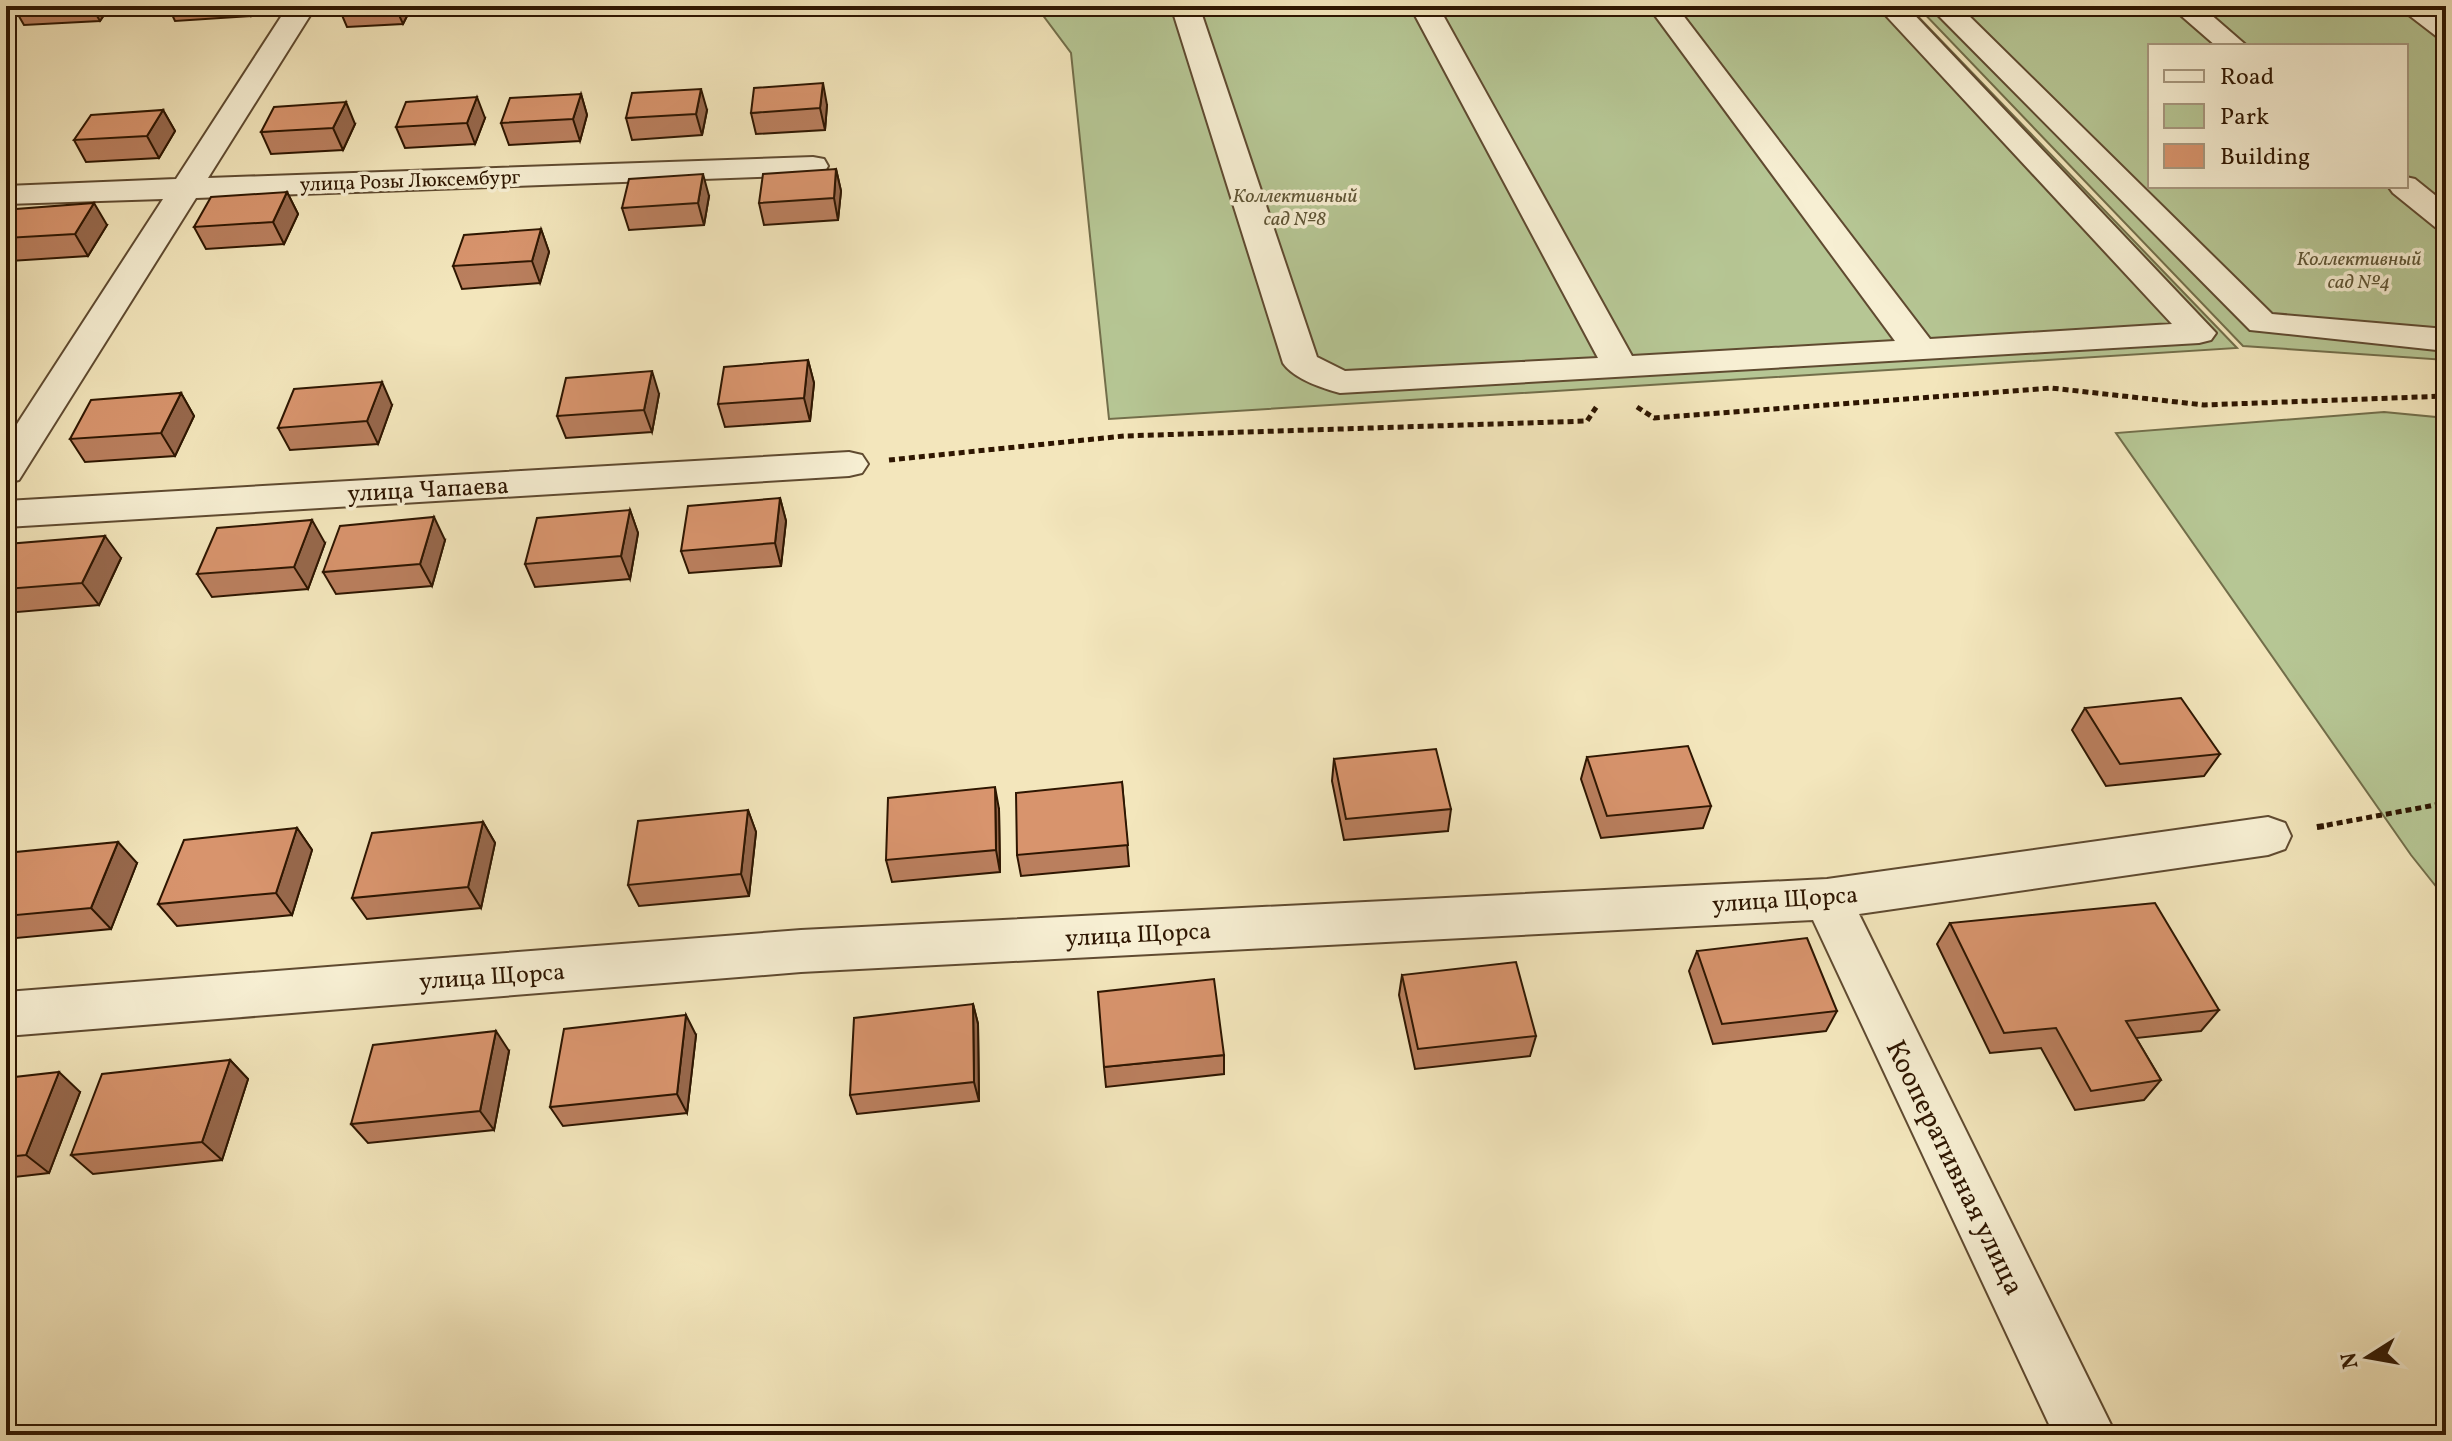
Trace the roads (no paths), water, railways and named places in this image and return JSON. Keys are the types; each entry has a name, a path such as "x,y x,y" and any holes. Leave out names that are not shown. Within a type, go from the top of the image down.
{"street":[{"path":"6,471 189,188 302,6"},
{"path":"1185,6 1301,363 1340,382 2199,333 1891,6"},
{"path":"1424,6 1621,368"},
{"path":"1662,6 1920,350"},
{"path":"1943,6 2262,323 2446,340"},
{"path":"2184,6 2231,44"},
{"path":"2411,6 2446,30"},
{"name":"улица Розы Люксембург","path":"6,195 813,166"},
{"path":"2406,188 2446,220"},
{"name":"улица Чапаева","path":"6,514 849,464"},
{"name":"улица Щорса","path":"6,1014 801,951 1827,899 2268,836"},
{"name":"Кооперативная улица","path":"1827,899 2086,1435"}],"park label":[{"name":"Коллективный сад №8","path":"1295,206"},
{"name":"Коллективный сад №4","path":"2359,270"}]}
